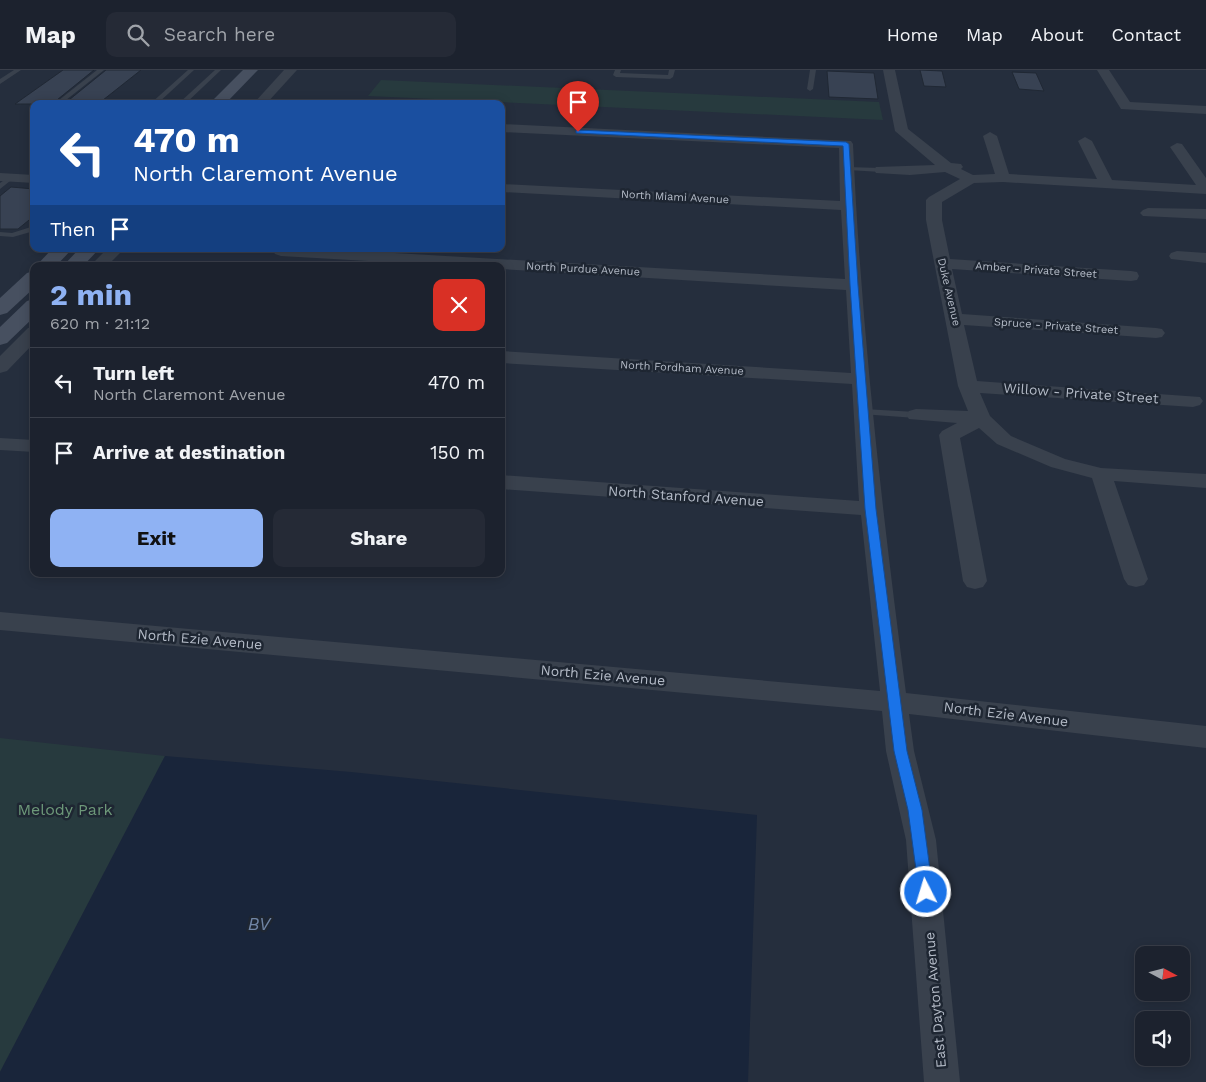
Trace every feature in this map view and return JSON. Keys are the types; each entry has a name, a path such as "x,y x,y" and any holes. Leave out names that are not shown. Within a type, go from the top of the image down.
{"main road":[{"path":"244,97 257,73"},
{"path":"221,100 257,73"},
{"path":"49,262 61,252"},
{"path":"76,262 87,252"},
{"path":"0,309 30,281"},
{"path":"0,339 30,309"}],"street":[{"path":"263,100 291,70"},
{"path":"889,70 902,131 948,168"},
{"path":"1103,70 1126,106 1206,110"},
{"path":"916,125 918,130 967,172"},
{"path":"505,128 847,156"},
{"path":"990,136 1003,178"},
{"path":"1085,142 1106,183"},
{"path":"1177,147 1206,190"},
{"name":"East Dayton Avenue","path":"847,156 848,206 871,509 896,702 900,751 921,840 942,1082"},
{"path":"881,170 910,171 948,168 967,172"},
{"name":"Duke Avenue","path":"1206,190 1003,178 967,172 934,200 934,220 968,386 981,419 1004,440 1058,463 1101,474 1206,480"},
{"path":"6,177 30,178"},
{"name":"North Miami Avenue","path":"505,188 848,206"},
{"path":"1148,212 1206,214"},
{"path":"102,262 113,252"},
{"name":"North Purdue Avenue","path":"315,252 478,262"},
{"path":"1177,256 1206,258"},
{"name":"Amber - Private Street","path":"942,263 1131,276"},
{"name":"North Purdue Avenue","path":"505,264 854,285"},
{"name":"Spruce - Private Street","path":"955,319 1156,333"},
{"path":"0,367 30,336"},
{"name":"North Fordham Avenue","path":"505,357 862,379"},
{"name":"Willow - Private Street","path":"968,386 1193,400"},
{"path":"916,415 981,419"},
{"path":"975,581 949,435 981,419"},
{"path":"0,444 30,446"},
{"path":"1101,474 1136,579"},
{"name":"North Stanford Avenue","path":"505,482 871,509"},
{"name":"North Ezie Avenue","path":"0,621 896,702 1205,741"}],"lane":[{"path":"0,82 18,70"},
{"path":"62,100 101,70"},
{"path":"157,100 191,70"},
{"path":"185,100 218,70"},
{"path":"618,70 616,75 670,77 672,70"},
{"path":"810,89 813,70"},
{"path":"847,156 881,170"},
{"path":"0,187 6,177"},
{"path":"0,234 14,235 30,231"},
{"path":"864,412 916,415"}],"green space":[{"path":"381,80 879,102 883,120 505,102 505,100 368,96"},
{"name":"Melody Park","path":"0,738 165,756 0,1072"}],"water":[{"name":"BV","path":"165,756 351,772 757,815 748,1082 0,1082 0,1072"}],"building":[{"path":"63,70 94,70 57,100 30,100 30,104 15,104"},
{"path":"106,70 141,70 103,100 69,100"},
{"path":"920,70 942,71 946,87 924,86"},
{"path":"827,71 874,73 878,99 829,97"},
{"path":"1012,72 1036,73 1044,91 1019,89"},
{"path":"11,187 30,189 30,219 18,229 0,229 0,196"}],"route":[{"path":"578,132 846,144 848,206 871,509 896,702 900,751 921,840 926,892"}]}
